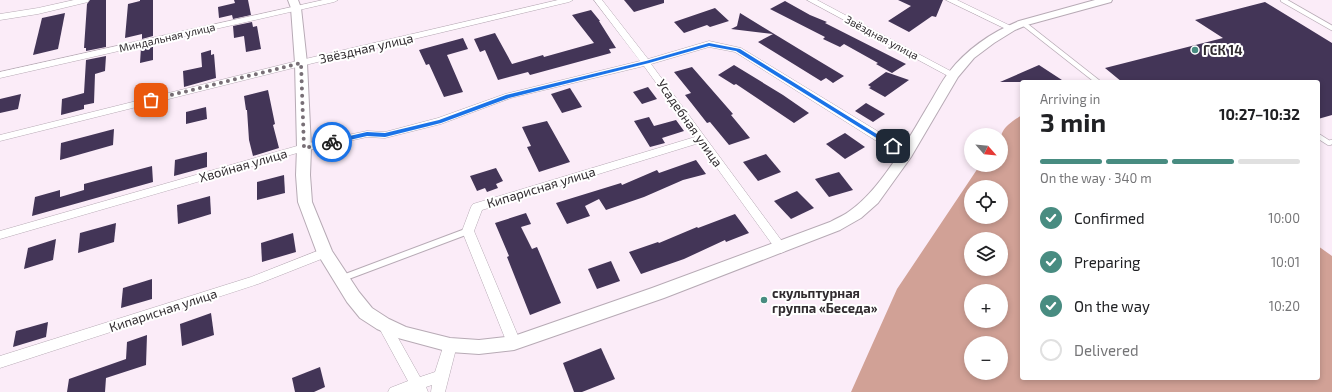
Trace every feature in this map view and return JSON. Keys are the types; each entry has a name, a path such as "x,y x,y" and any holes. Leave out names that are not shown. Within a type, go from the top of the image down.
{"street":[{"path":"0,17 38,11 85,0"},
{"name":"Миндальная улица","path":"0,75 294,4 334,0"},
{"name":"Звёздная улица","path":"0,138 301,63 569,0"},
{"name":"Усадебная улица","path":"598,0 647,62 700,139 781,248"},
{"name":"Звёздная улица","path":"811,0 952,75"},
{"path":"950,0 1017,25"},
{"path":"294,4 301,63 304,148 303,175 305,202 325,253 341,279 366,313 383,324 404,333 450,345 479,347 514,343 658,293 781,248 836,226 856,214 873,199 906,154 952,75 970,56 990,41 1017,25 1100,1"},
{"name":"Хвойная улица","path":"0,235 304,148 367,134 385,135 427,125 448,119 508,96 647,62 709,44 738,50 906,154"},
{"name":"Кипарисная улица","path":"468,231 477,207 700,139"},
{"path":"468,231 514,343"},
{"name":"Кипарисная улица","path":"0,362 254,281 325,253"},
{"path":"383,324 419,388"},
{"path":"438,392 450,345"},
{"path":"395,392 419,388 441,376"}],"lane":[{"path":"1284,0 1332,28"},
{"path":"1017,25 1095,80"},
{"path":"1320,137 1329,143 1332,142"},
{"path":"341,279 468,231"}],"shaded area":[{"path":"1020,116 1020,380 1320,380 1320,247 1332,256 1332,392 851,392 897,289 964,189 964,224 1008,224 1008,180 970,180 975,172 1008,172 1008,128 1005,128"}],"building":[{"path":"90,0 106,0 106,47 86,51 86,48 84,48 87,4"},
{"path":"140,0 153,0 153,36 142,39 142,34 125,38 128,4"},
{"path":"234,0 248,0 251,15 233,19 232,15 219,18 218,7 235,3"},
{"path":"624,0 664,0 664,3 634,12"},
{"path":"898,0 943,0 936,17 932,16 909,32 888,21 911,6"},
{"path":"785,1 906,64 892,73 876,64 878,63 844,44 840,47 823,39 825,37 770,9"},
{"path":"1265,2 1332,43 1332,115 1320,118 1320,80 1120,80 1105,68 1223,38 1195,20"},
{"path":"715,8 729,21 710,27 707,25 684,33 674,22"},
{"path":"591,10 600,21 616,48 609,49 611,53 530,75 528,72 498,80 485,50 480,52 474,39 495,33 512,64 543,55 544,57 594,43 572,15"},
{"path":"65,13 58,49 33,55 42,18"},
{"path":"740,13 844,76 833,83 826,78 821,81 758,42 773,34 731,29 737,26"},
{"path":"252,22 253,27 257,26 261,49 246,52 244,36 234,38 233,26"},
{"path":"463,38 468,49 447,55 463,92 444,97 429,64 426,65 419,50"},
{"path":"153,45 153,60 140,63 141,47"},
{"path":"211,50 211,55 214,54 216,78 184,87 183,71 202,67 201,53"},
{"path":"106,56 105,71 95,74 94,103 84,105 84,109 61,115 62,99 84,93 86,60"},
{"path":"734,65 809,113 794,123 736,84 734,85 718,75"},
{"path":"1039,65 1062,80 1020,80 1020,82 1000,82"},
{"path":"692,67 733,114 731,115 750,138 729,145 710,122 707,123 685,95 691,93 674,72"},
{"path":"886,72 909,80 885,97 869,88 871,87 868,85"},
{"path":"648,87 657,99 642,104 633,92"},
{"path":"570,88 582,107 562,113 551,94"},
{"path":"268,90 275,124 273,125 279,148 253,156 249,140 247,110 244,96"},
{"path":"21,94 18,109 0,113 0,99"},
{"path":"866,103 885,114 873,122 855,111"},
{"path":"206,107 207,119 186,124 186,112"},
{"path":"649,117 654,126 676,120 684,131 662,138 665,143 650,147 634,121"},
{"path":"547,121 570,162 539,172 527,147 531,146 522,127"},
{"path":"114,129 113,145 60,160 61,143"},
{"path":"845,133 865,147 845,159 826,144"},
{"path":"207,152 207,167 174,176 175,160"},
{"path":"766,154 781,172 758,181 743,162"},
{"path":"696,160 706,174 683,180 644,197 606,210 599,199 585,206 590,216 567,224 556,203 621,183 622,185 657,170 659,173"},
{"path":"152,166 153,182 32,216 35,197 60,190 60,197 84,190 84,184"},
{"path":"496,168 503,181 496,184 498,188 487,192 485,188 477,191 470,176"},
{"path":"839,172 853,190 829,197 815,179"},
{"path":"284,175 285,193 257,200 257,182"},
{"path":"797,191 814,208 791,219 774,201"},
{"path":"210,196 211,214 178,224 177,205"},
{"path":"526,213 531,224 521,227 532,249 537,247 561,303 530,315 507,257 509,256 495,223"},
{"path":"735,214 749,233 726,242 725,240 684,259 641,274 629,252 658,242 659,243 697,227 698,228"},
{"path":"116,223 114,242 78,253 80,233"},
{"path":"293,233 296,252 262,262 261,243"},
{"path":"56,239 53,260 24,269 28,248"},
{"path":"611,261 620,281 597,289 588,269"},
{"path":"152,279 152,299 121,308 123,288"},
{"path":"211,313 214,335 182,346 180,324"},
{"path":"48,322 46,337 13,347 16,331"},
{"path":"147,335 146,365 106,378 105,392 67,392 69,379 126,359 127,342"},
{"path":"601,348 615,379 582,392 574,392 563,363"},
{"path":"320,367 325,387 314,392 295,392 292,378"}],"way so far":[{"path":"151,100 301,63 304,148 332,142"}],"place":[{"name":"ГСК 14","path":"1195,50"},
{"name":"скульптурная группа «Беседа»","path":"764,300"}],"route":[{"path":"332,142 367,134 385,135 441,122 508,96 647,62 709,44 738,50 893,146"}]}
